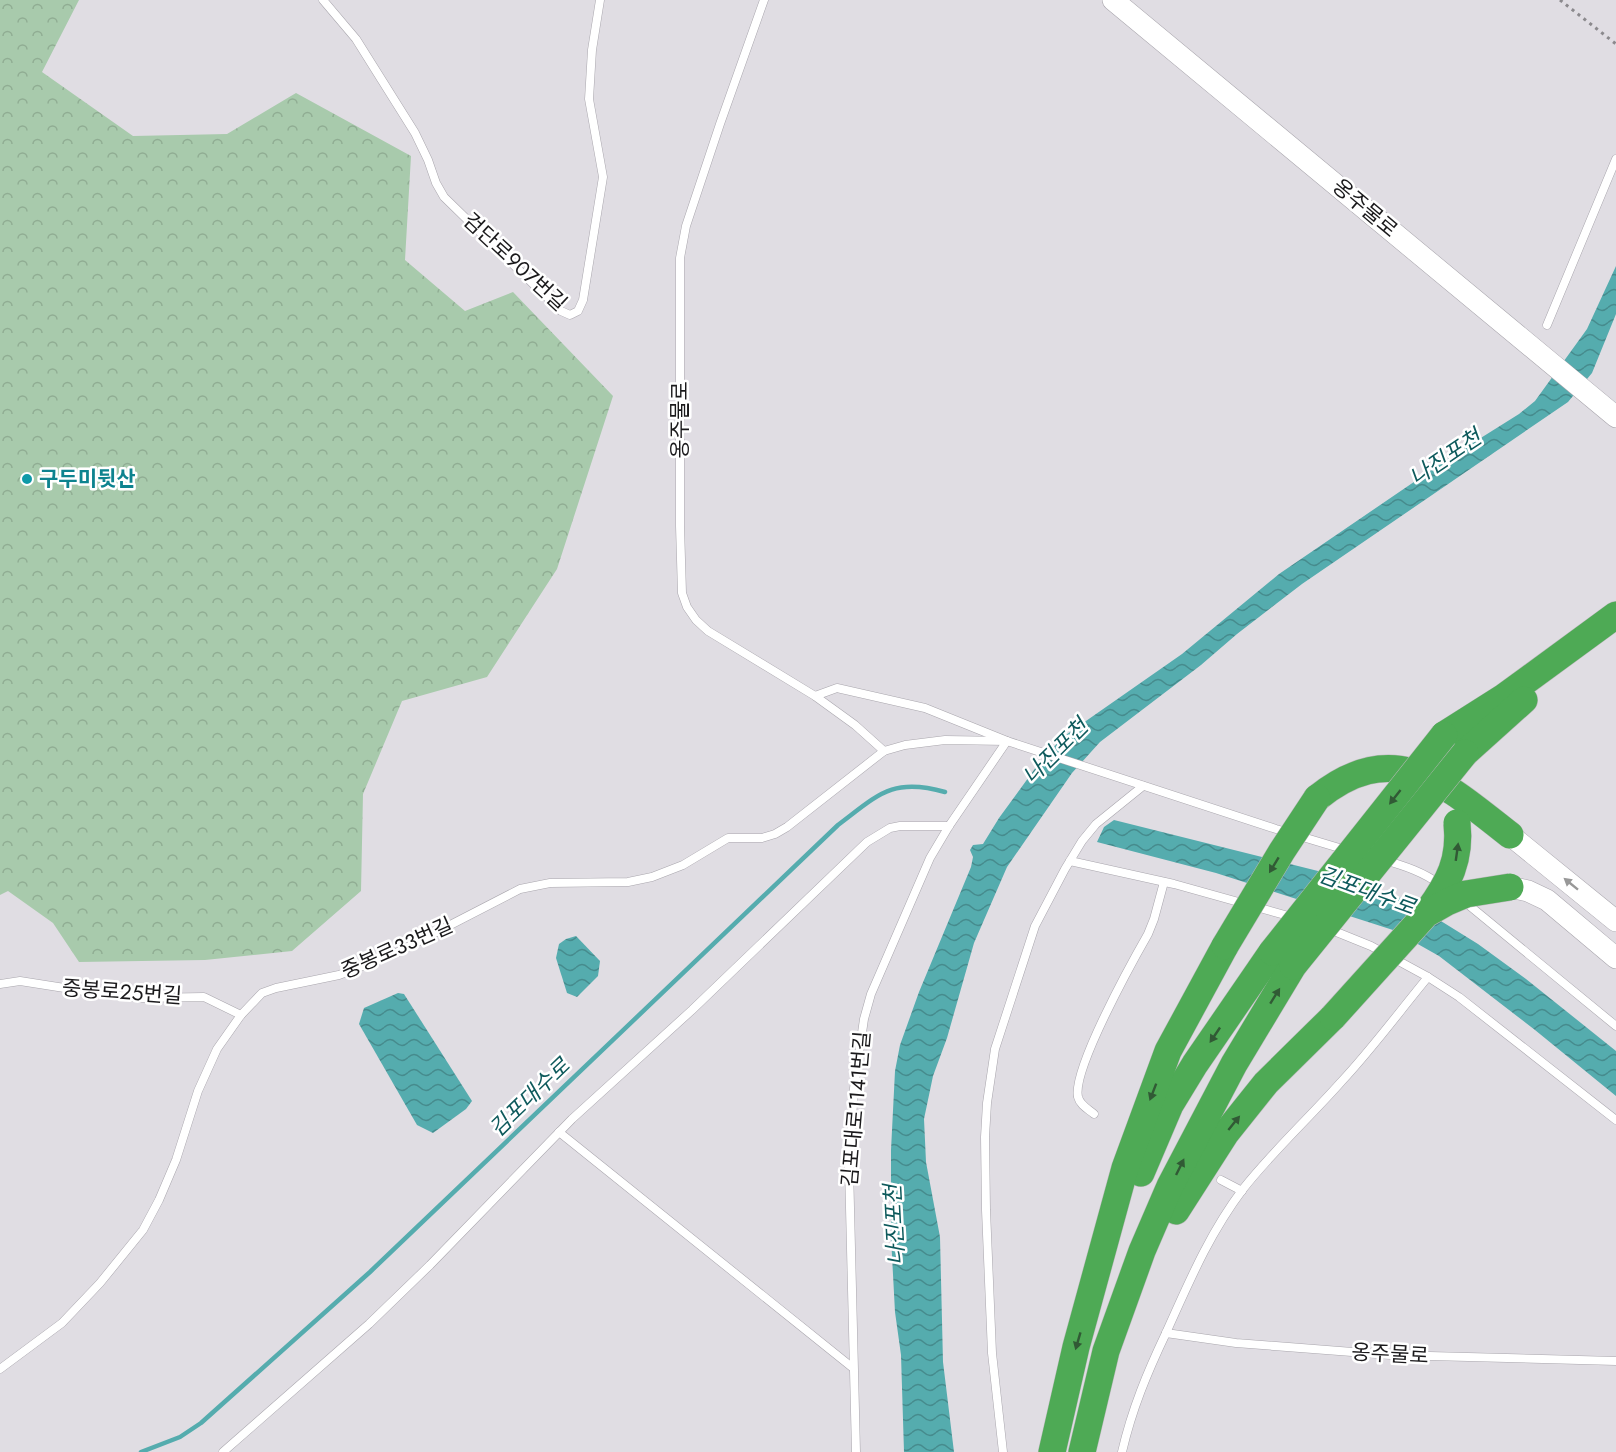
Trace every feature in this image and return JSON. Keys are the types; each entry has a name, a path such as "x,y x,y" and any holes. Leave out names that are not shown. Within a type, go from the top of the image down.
{"highway":[{"path":"1120,1318 1142,1251 1181,1165 1283,959 1444,735 1504,698 1616,615"},
{"path":"1094,1285 1170,1105 1195,1064 1283,959 1465,753 1518,704 1616,630"},
{"path":"1052,1452 1076,1347 1125,1168 1168,1051 1225,946 1317,798 1335,784 1358,773 1380,768 1399,770 1426,776 1453,790 1510,835"},
{"path":"1082,1452 1106,1351 1120,1318 1180,1202 1226,1133 1266,1083 1334,1017 1426,915 1440,895 1456,862 1459,842 1457,823 1453,809 1444,795 1426,776"},
{"path":"1426,915 1466,894 1509,887"}],"street":[{"name":"옹주물로","path":"1113,0 1616,417"},
{"path":"1510,835 1616,921"},
{"path":"1509,887 1528,891 1547,900 1616,958"}],"lane":[{"name":"검단로907번길","path":"323,0 356,39 415,134 444,196 561,311 570,315 578,311 583,300 603,177 589,99 592,50 600,0"},
{"name":"옹주물로","path":"764,0 690,215 680,258 682,593 687,607 708,631 815,696 855,725 884,751"},
{"path":"1547,325 1616,159"},
{"path":"815,696 837,688 925,708 1007,741 1276,829 1358,853"},
{"path":"884,751 905,745 945,740 1007,741"},
{"name":"김포대로1141번길","path":"856,1452 849,1167 859,1046 871,994 918,883 949,826 1007,741"},
{"name":"중봉로33번길","path":"0,1369 62,1323 100,1283 143,1230 176,1160 207,1070 228,1030 262,993 339,975 394,954 520,889 550,884 628,882 652,877 682,865 728,838 762,838 775,834 800,818 884,751"},
{"path":"1003,1452 990,1327 986,1210 987,1103 995,1049 1035,926 1070,861 1096,824 1143,786"},
{"path":"223,1452 369,1324 430,1265 559,1131 718,986 867,843 890,828 949,826"},
{"path":"1369,856 1408,867 1430,877 1473,908 1616,1026"},
{"path":"1070,861 1164,882 1305,922"},
{"path":"1094,1114 1083,1106 1078,1096 1080,1078 1095,1037 1151,926 1164,882"},
{"path":"1315,924 1371,946 1428,977 1485,1016 1616,1120"},
{"path":"1122,1452 1141,1387 1182,1292 1202,1254 1242,1191 1362,1059 1428,977"},
{"name":"중봉로25번길","path":"0,984 20,981 109,995 143,998 204,998 241,1015"},
{"path":"559,1131 853,1368"},
{"path":"1221,1180 1242,1191"},
{"name":"옹주물로","path":"1166,1333 1236,1343 1391,1355 1616,1361"}],"path":[{"path":"1560,0 1616,44"}],"green space":[{"path":"0,0 79,0 42,72 133,136 227,134 296,93 411,156 405,260 465,311 513,292 613,396 557,569 487,677 402,701 363,794 361,891 292,951 205,960 79,962 53,923 8,891 0,895"}],"water":[{"name":"나진포천","path":"1616,266 1616,314 1592,373 1568,402 1302,584 1100,742 1072,773 1007,867 974,943 947,1038 933,1076 924,1119 926,1162 940,1237 943,1362 954,1452 904,1452 901,1355 895,1312 891,1237 891,1150 895,1071 900,1045 919,992 971,867 973,857 970,850 973,845 983,844 1039,763 1063,737 1182,654 1279,574 1452,456 1519,414 1535,401 1587,329"},
{"path":"1114,820 1326,873 1407,900 1478,944 1616,1051 1616,1096 1439,956 1393,930 1216,873 1097,842 1104,827"},
{"path":"576,936 600,961 598,976 577,997 567,993 556,958 559,944"},
{"path":"398,993 404,994 472,1101 466,1109 433,1133 417,1125 359,1024 364,1008"}],"waterway":[{"name":"김포대수로","path":"141,1452 180,1437 201,1423 370,1272 838,825 875,797 898,788 927,788 945,792"}],"place":[{"name":"구두미뒷산","path":"27,479"}]}
